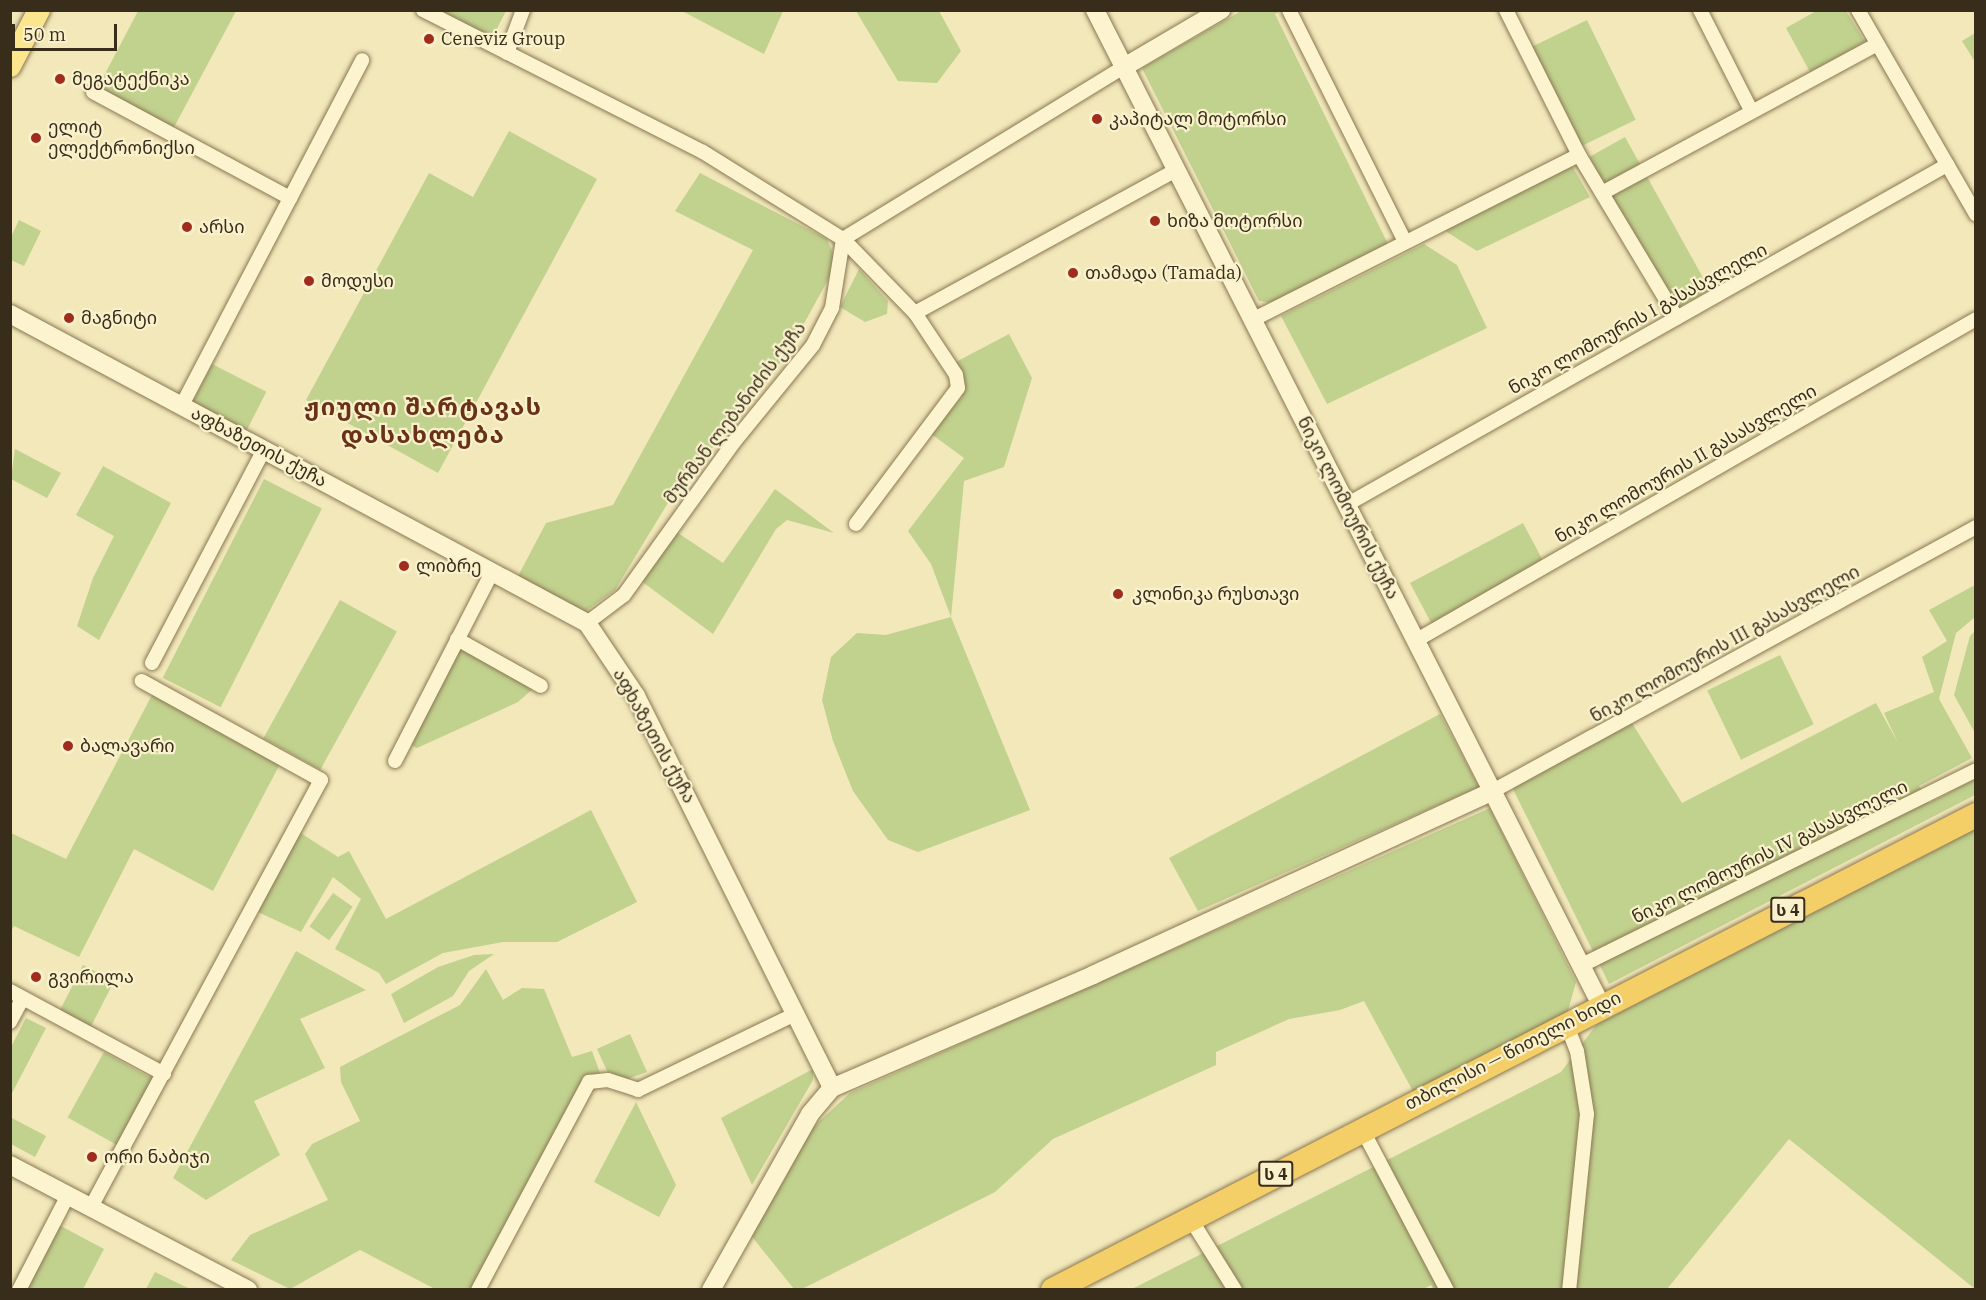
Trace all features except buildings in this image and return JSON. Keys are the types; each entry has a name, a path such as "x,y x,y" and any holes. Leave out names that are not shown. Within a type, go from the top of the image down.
{"highway":[{"name":"თბილისი — წითელი ხიდი","path":"1053,1290 1566,1023 1976,815"}],"main road":[{"path":"10,66 39,10"}],"street":[{"path":"423,10 703,152 843,239 915,312 956,375 958,388 856,524"},
{"path":"507,53 524,10"},
{"name":"ნიკო ლომოურის ქუჩა","path":"1095,10 1601,1005"},
{"path":"843,239 1221,10"},
{"path":"1289,10 1406,242"},
{"path":"1506,10 1579,155 1677,318"},
{"path":"1700,10 1752,112"},
{"path":"1858,10 1976,214"},
{"path":"1602,193 1877,44"},
{"path":"182,405 363,60"},
{"path":"93,92 290,198"},
{"path":"1252,320 1579,155"},
{"name":"ნიკო ლომოურის I გასასვლელი","path":"1346,505 1947,165"},
{"path":"915,312 1176,170"},
{"name":"მურმან ლებანიძის ქუჩა","path":"587,623 624,595 734,442 813,345 832,308 843,239"},
{"name":"აფხაზეთის ქუჩა","path":"10,314 587,623 636,696 832,1089"},
{"name":"ნიკო ლომოურის II გასასვლელი","path":"1415,641 1976,319"},
{"path":"152,663 264,450"},
{"name":"ნიკო ლომოურის III გასასვლელი","path":"1491,792 1976,527"},
{"path":"395,761 492,572"},
{"path":"457,639 541,686"},
{"path":"91,1207 321,780 142,681"},
{"name":"ნიკო ლომოურის IV გასასვლელი","path":"1580,966 1976,770"},
{"path":"711,1290 810,1114 832,1089 1491,792"},
{"path":"10,1022 17,995 164,1074"},
{"path":"478,1290 582,1090 589,1082 608,1080 638,1090 795,1014"},
{"path":"1566,1023 1577,1051 1587,1114 1569,1290"},
{"path":"1362,1129 1447,1290"},
{"path":"10,1164 248,1290"},
{"path":"19,1290 68,1195"},
{"path":"1190,1218 1235,1290"}],"green space":[{"path":"1818,10 1846,11 1865,42 1810,72 1786,28"},
{"path":"138,11 236,11 172,131 96,91"},
{"path":"434,11 506,11 491,40"},
{"path":"682,11 783,11 764,54"},
{"path":"856,11 939,11 961,51 937,83 898,81"},
{"path":"1241,11 1281,11 1275,14 1388,244 1275,303 1259,301 1142,68"},
{"path":"1587,20 1636,120 1578,148 1529,48"},
{"path":"1975,33 1975,62 1962,41"},
{"path":"509,131 597,179 438,473 306,400 429,173 473,197"},
{"path":"1625,137 1710,290 1674,310 1589,157"},
{"path":"1571,164 1590,197 1477,251 1442,229"},
{"path":"700,173 827,239 837,263 788,353 666,506 615,590 583,613 517,578 546,523 613,505 753,250 675,211"},
{"path":"19,220 41,231 24,266 11,260 11,237"},
{"path":"1424,244 1457,265 1487,328 1327,404 1281,316"},
{"path":"859,269 888,301 887,314 865,322 840,307"},
{"path":"1009,334 1032,378 1004,467 964,481 951,617 931,564 908,531 964,458 930,433 961,398 963,387 952,364"},
{"path":"212,364 266,392 247,430 192,402"},
{"path":"15,449 61,473 47,498 11,479"},
{"path":"103,466 171,503 99,640 77,626 93,578 114,536 76,515"},
{"path":"264,479 322,509 221,707 163,678"},
{"path":"775,489 834,533 787,520 776,529 713,634 641,581 675,531 723,563"},
{"path":"1523,523 1545,564 1432,625 1410,583"},
{"path":"1975,585 1975,617 1956,633 1939,699 1972,758 1919,786 1929,803 1975,779 1975,795 1609,984 1512,787 1630,720 1682,803 1876,703 1898,743 1884,713 1934,692 1922,657 1947,641 1929,610"},
{"path":"340,600 397,632 320,770 263,738"},
{"path":"951,617 1030,810 918,852 888,840 853,791 833,741 822,700 831,657 857,633 886,635"},
{"path":"1975,631 1975,733 1954,695 1970,636"},
{"path":"458,646 535,687 518,702 417,748 408,744"},
{"path":"1780,655 1814,724 1741,760 1707,691"},
{"path":"153,693 281,762 213,891 134,849 79,957 14,926 11,931 11,833 66,859"},
{"path":"1440,714 1479,787 1198,911 1169,858"},
{"path":"1490,808 1576,982 1566,1018 1415,1095 1364,1001 1340,1010 1289,1019 1216,1052 1216,1065 1053,1139 995,1192 802,1289 794,1289 749,1233 813,1127 850,1093"},
{"path":"591,810 637,902 557,942 503,942 443,953 386,984 379,973 335,949 361,899 333,877 301,932 258,912 299,832 338,857 349,851 386,919"},
{"path":"1975,829 1975,1289 1789,1139 1667,1289 1434,1290 1431,1285 1422,1290 1130,1290 1561,1072 1597,1024"},
{"path":"333,893 353,907 329,940 309,927"},
{"path":"296,951 366,990 300,1019 325,1068 254,1101 280,1155 206,1200 173,1178"},
{"path":"494,954 469,971 453,996 404,1023 391,994 438,967 474,955"},
{"path":"83,965 114,981 90,1028 59,1012"},
{"path":"486,969 503,1000 522,988 544,989 572,1057 592,1051 600,1073 579,1086 472,1289 435,1289 360,1250 290,1289 231,1260 250,1235 328,1200 305,1154 312,1144 360,1121 341,1082 340,1067 460,1005"},
{"path":"26,1018 46,1028 11,1095 11,1047"},
{"path":"630,1034 647,1072 624,1080 608,1073 597,1049"},
{"path":"104,1052 154,1080 117,1145 68,1118"},
{"path":"813,1069 813,1080 752,1185 721,1118"},
{"path":"636,1102 676,1185 659,1217 594,1182"},
{"path":"10,1117 46,1136 35,1157 11,1144"},
{"path":"57,1224 104,1249 83,1289 24,1290"},
{"path":"155,1272 190,1289 146,1289"}],"place":[{"name":"Ceneviz Group","path":"429,39"},
{"name":"მეგატექნიკა","path":"60,79"},
{"name":"კაპიტალ მოტორსი","path":"1097,119"},
{"name":"ელიტ ელექტრონიქსი","path":"36,138"},
{"name":"ხიზა მოტორსი","path":"1155,221"},
{"name":"არსი","path":"187,227"},
{"name":"თამადა (Tamada)","path":"1073,273"},
{"name":"მოდუსი","path":"309,281"},
{"name":"მაგნიტი","path":"69,318"},
{"name":"ლიბრე","path":"404,566"},
{"name":"კლინიკა რუსთავი","path":"1118,594"},
{"name":"ბალავარი","path":"68,746"},
{"name":"გვირილა","path":"36,977"},
{"name":"ორი ნაბიჯი","path":"92,1157"}],"district":[{"name":"ჟიული შარტავას დასახლება","path":"423,421"}]}
